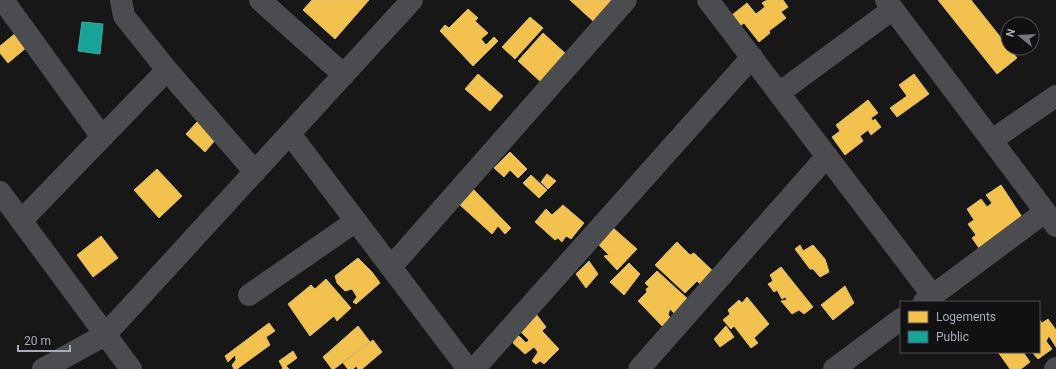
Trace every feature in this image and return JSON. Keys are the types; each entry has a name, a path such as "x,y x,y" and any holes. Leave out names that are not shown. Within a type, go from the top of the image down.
{"street":[{"path":"3,0 102,137"},
{"path":"121,0 124,16 167,70 255,172"},
{"path":"260,0 344,75"},
{"path":"43,369 105,335 412,0"},
{"path":"391,267 626,0"},
{"path":"708,0 827,156 928,299 1051,219 889,4 779,93"},
{"path":"474,369 752,58"},
{"path":"21,221 167,70"},
{"path":"992,140 1056,96"},
{"path":"290,134 468,369"},
{"path":"638,369 827,156"},
{"path":"0,192 130,369"},
{"path":"249,296 356,221"},
{"path":"834,369 900,320"}],"building: Logements":[{"path":"312,0 369,0 335,39 303,10"},
{"path":"570,0 613,0 593,21"},
{"path":"767,0 783,0 788,7 781,12 786,18 769,31 770,33 759,42 744,23 740,26 732,15 747,3 756,14 765,7 762,3"},
{"path":"938,0 971,0 1000,37 1000,56 1015,56 1017,58 997,74"},
{"path":"468,9 478,18 475,21 488,33 481,39 486,45 494,37 498,41 473,66 440,31 445,25 449,28"},
{"path":"530,17 543,28 515,59 502,47"},
{"path":"22,28 33,42 8,63 0,53 0,46"},
{"path":"543,33 567,55 542,83 518,61"},
{"path":"478,74 503,96 490,111 465,89"},
{"path":"914,74 929,94 897,117 890,108 907,96 899,85"},
{"path":"868,100 878,113 871,118 873,121 875,119 881,127 871,135 868,130 860,136 863,141 845,155 832,137 840,131 836,125"},
{"path":"197,122 216,139 205,152 186,134"},
{"path":"510,152 527,169 518,178 510,170 504,177 494,168"},
{"path":"157,169 182,196 159,218 134,190"},
{"path":"547,174 556,181 548,189 541,182"},
{"path":"531,175 547,190 539,198 523,183"},
{"path":"1001,185 1024,220 979,248 972,238 976,235 968,224 974,220 967,209 981,199 987,207 992,203 986,195"},
{"path":"472,188 511,228 505,234 498,226 492,234 460,205"},
{"path":"563,205 584,223 571,239 566,236 562,242 558,238 555,240 535,222 546,209 552,215"},
{"path":"612,227 637,249 617,270 604,256 609,255 598,244"},
{"path":"101,236 118,258 93,277 77,255"},
{"path":"677,242 690,255 694,253 717,275 705,288 697,281 685,293 655,265"},
{"path":"800,245 803,251 813,245 825,259 829,272 820,277 813,269 810,269 795,249"},
{"path":"358,258 372,272 380,283 356,304 353,302 357,297 352,289 345,291 337,283 335,276"},
{"path":"589,261 598,274 586,288 576,274"},
{"path":"629,263 640,274 624,295 610,282"},
{"path":"781,267 813,307 804,314 799,310 792,314 781,301 787,300 785,297 782,299 777,290 774,292 768,284 773,281 770,275"},
{"path":"657,271 690,301 677,316 670,309 668,315 675,322 666,330 638,301 647,292 646,289 649,287 645,283"},
{"path":"326,279 351,308 337,321 334,316 310,336 288,304 311,285 315,289"},
{"path":"845,286 854,303 833,320 821,305"},
{"path":"747,297 769,324 754,338 758,343 751,348 734,326 731,329 723,320 730,314 728,310 739,300 742,303"},
{"path":"536,314 546,327 542,331 559,349 544,364 540,361 536,364 532,361 538,352 534,347 525,354 513,343 518,335 526,343 529,340 520,331"},
{"path":"1048,319 1056,330 1056,347 1049,336 1046,341 1052,349 1038,359 1033,353 1040,353 1040,320 1042,323"},
{"path":"269,323 275,331 266,337 270,345 237,369 234,369 232,365 236,360 235,355 228,362 225,356"},
{"path":"358,326 370,342 332,369 323,357"},
{"path":"726,326 734,337 720,347 714,339"},
{"path":"373,340 382,352 362,369 358,369 356,366 353,369 348,369 343,363"},
{"path":"293,351 297,358 286,366 289,369 282,369 283,368 279,361"},
{"path":"999,353 1024,353 1030,362 1021,369 1010,369"}],"building: Public":[{"path":"82,22 103,24 100,54 78,51"}]}
